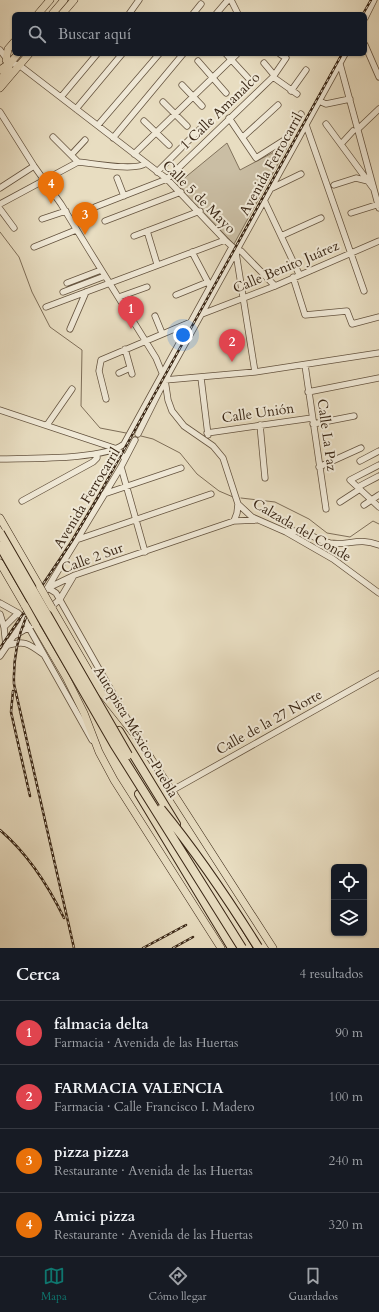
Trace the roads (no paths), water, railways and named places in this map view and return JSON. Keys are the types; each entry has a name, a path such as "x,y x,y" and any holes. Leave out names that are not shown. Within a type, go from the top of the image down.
{"highway":[{"name":"Autopista México-Puebla","path":"0,528 38,589 124,740 257,948"},
{"path":"0,534 120,742 248,948"},
{"path":"0,546 114,744 242,948"},
{"name":"Autopista México-Puebla","path":"0,550 37,622 239,948"},
{"path":"114,744 120,760 139,794 232,948"},
{"path":"161,809 190,845 218,885 257,948"}],"main road":[{"path":"40,12 50,0"},
{"path":"54,12 64,0"},
{"path":"64,12 74,0"},
{"path":"0,80 8,70 8,49 12,44"},
{"path":"0,70 16,56"},
{"path":"0,88 27,56"},
{"path":"0,518 38,589"},
{"path":"0,563 27,604"},
{"path":"50,610 102,692 139,740 273,948"},
{"path":"37,622 84,713 99,752 114,780 220,948"}],"street":[{"path":"130,12 139,0"},
{"path":"218,12 230,0 237,12"},
{"path":"367,14 374,0"},
{"path":"195,12 201,4"},
{"path":"0,50 8,62"},
{"path":"367,50 379,77"},
{"path":"61,97 95,56"},
{"path":"76,109 120,56"},
{"path":"98,126 157,56"},
{"path":"114,138 181,56"},
{"path":"228,56 249,79"},
{"path":"134,154 235,56"},
{"name":"1 Calle Amanalco","path":"167,179 273,76 286,58 283,56"},
{"name":"Avenida Ferrocarril","path":"138,434 165,380 344,56"},
{"path":"198,61 226,92"},
{"name":"Calle 5 de Mayo","path":"8,62 19,65 167,179 200,211 225,240 237,251 236,256 255,372"},
{"path":"264,63 273,76 294,92 306,70"},
{"path":"340,64 350,99 356,130 379,205 351,213"},
{"path":"182,85 202,106"},
{"path":"319,101 326,104 350,99"},
{"path":"163,102 187,126"},
{"path":"243,137 278,105"},
{"path":"342,143 379,109"},
{"name":"Calzada del Conde","path":"0,112 34,166 66,211 76,230 156,358 163,373 168,400 178,419 184,426 208,442 223,458 238,504 257,520 286,532 333,559 379,593"},
{"path":"229,118 256,158 286,139 301,114"},
{"path":"144,121 169,145"},
{"path":"326,124 342,143 375,190"},
{"path":"306,125 352,253 364,291"},
{"path":"157,172 202,127"},
{"path":"53,137 72,154 78,162"},
{"path":"72,154 85,140"},
{"path":"0,204 78,162 117,166 141,166 146,163"},
{"path":"0,188 34,166"},
{"path":"272,188 301,174"},
{"path":"117,178 124,196"},
{"path":"334,186 356,178 368,181"},
{"path":"96,206 167,179"},
{"path":"106,220 181,192"},
{"path":"264,200 281,236 296,276 305,315 347,311 352,324 379,318"},
{"path":"0,209 14,228"},
{"path":"42,219 66,211"},
{"path":"134,236 200,211"},
{"path":"281,236 321,218"},
{"path":"34,247 76,230"},
{"path":"147,231 158,264"},
{"path":"63,292 158,264 225,240"},
{"name":"Calle Benito Juárez","path":"202,314 275,286 379,241"},
{"path":"0,459 97,454 117,449 124,444 191,322 209,284 232,246"},
{"path":"237,251 240,251 275,286"},
{"path":"192,252 209,284"},
{"path":"67,283 101,270"},
{"path":"46,307 86,292 107,279"},
{"path":"176,295 209,284"},
{"path":"119,297 147,287"},
{"path":"70,329 86,292"},
{"path":"155,316 162,333"},
{"path":"106,399 100,371 102,360 145,340 191,322"},
{"path":"119,373 131,371 125,349"},
{"path":"165,380 255,372 379,353"},
{"name":"Calle La Paz","path":"305,365 326,509"},
{"path":"201,378 208,442"},
{"path":"308,392 379,378"},
{"path":"47,425 72,389"},
{"path":"0,410 117,449 125,459"},
{"name":"Calle Unión","path":"207,433 260,425 354,416"},
{"path":"260,425 265,478"},
{"name":"Avenida Ferrocarril","path":"0,656 48,588 121,467 135,440"},
{"path":"360,461 379,451 379,446"},
{"path":"319,467 361,448"},
{"path":"22,501 93,462 97,454"},
{"path":"379,466 350,480 379,507"},
{"path":"121,467 145,552"},
{"path":"104,494 181,468"},
{"path":"340,502 379,476"},
{"path":"76,540 211,494"},
{"path":"364,505 379,495"},
{"path":"234,521 238,504"},
{"name":"Calle 2 Sur","path":"48,588 75,575 234,521 257,520"},
{"path":"286,532 296,530 331,543 370,541 379,545"},
{"path":"14,636 29,628 60,599 66,586 75,575"},
{"path":"48,588 56,593 60,599 139,740"},
{"path":"0,603 18,613 24,620 99,752"},
{"path":"4,627 18,613"},
{"path":"0,614 4,627 6,646 17,642 25,643 45,656"},
{"name":"Calle de la 27 Norte","path":"171,791 379,674"}],"waterway":[{"path":"0,232 19,257 32,292 50,327 82,350 81,406 100,428 126,433"},
{"path":"141,436 153,439 180,453 197,474 219,491 233,497"},
{"path":"241,498 275,502 309,519 327,533 350,537 373,521 379,524"}],"railway":[{"path":"364,12 371,0"},
{"path":"0,648 72,541 99,495 341,56"},
{"path":"26,617 16,650 14,684 74,948"},
{"path":"13,691 11,712 30,796"},
{"path":"0,830 20,849 44,882 64,918"},
{"path":"143,948 186,925"},
{"path":"173,948 193,937"}],"place":[{"name":"Amici pizza","path":"51,204"},
{"name":"pizza pizza","path":"85,235"},
{"name":"falmacia delta","path":"131,329"},
{"name":"FARMACIA VALENCIA","path":"232,362"}]}
